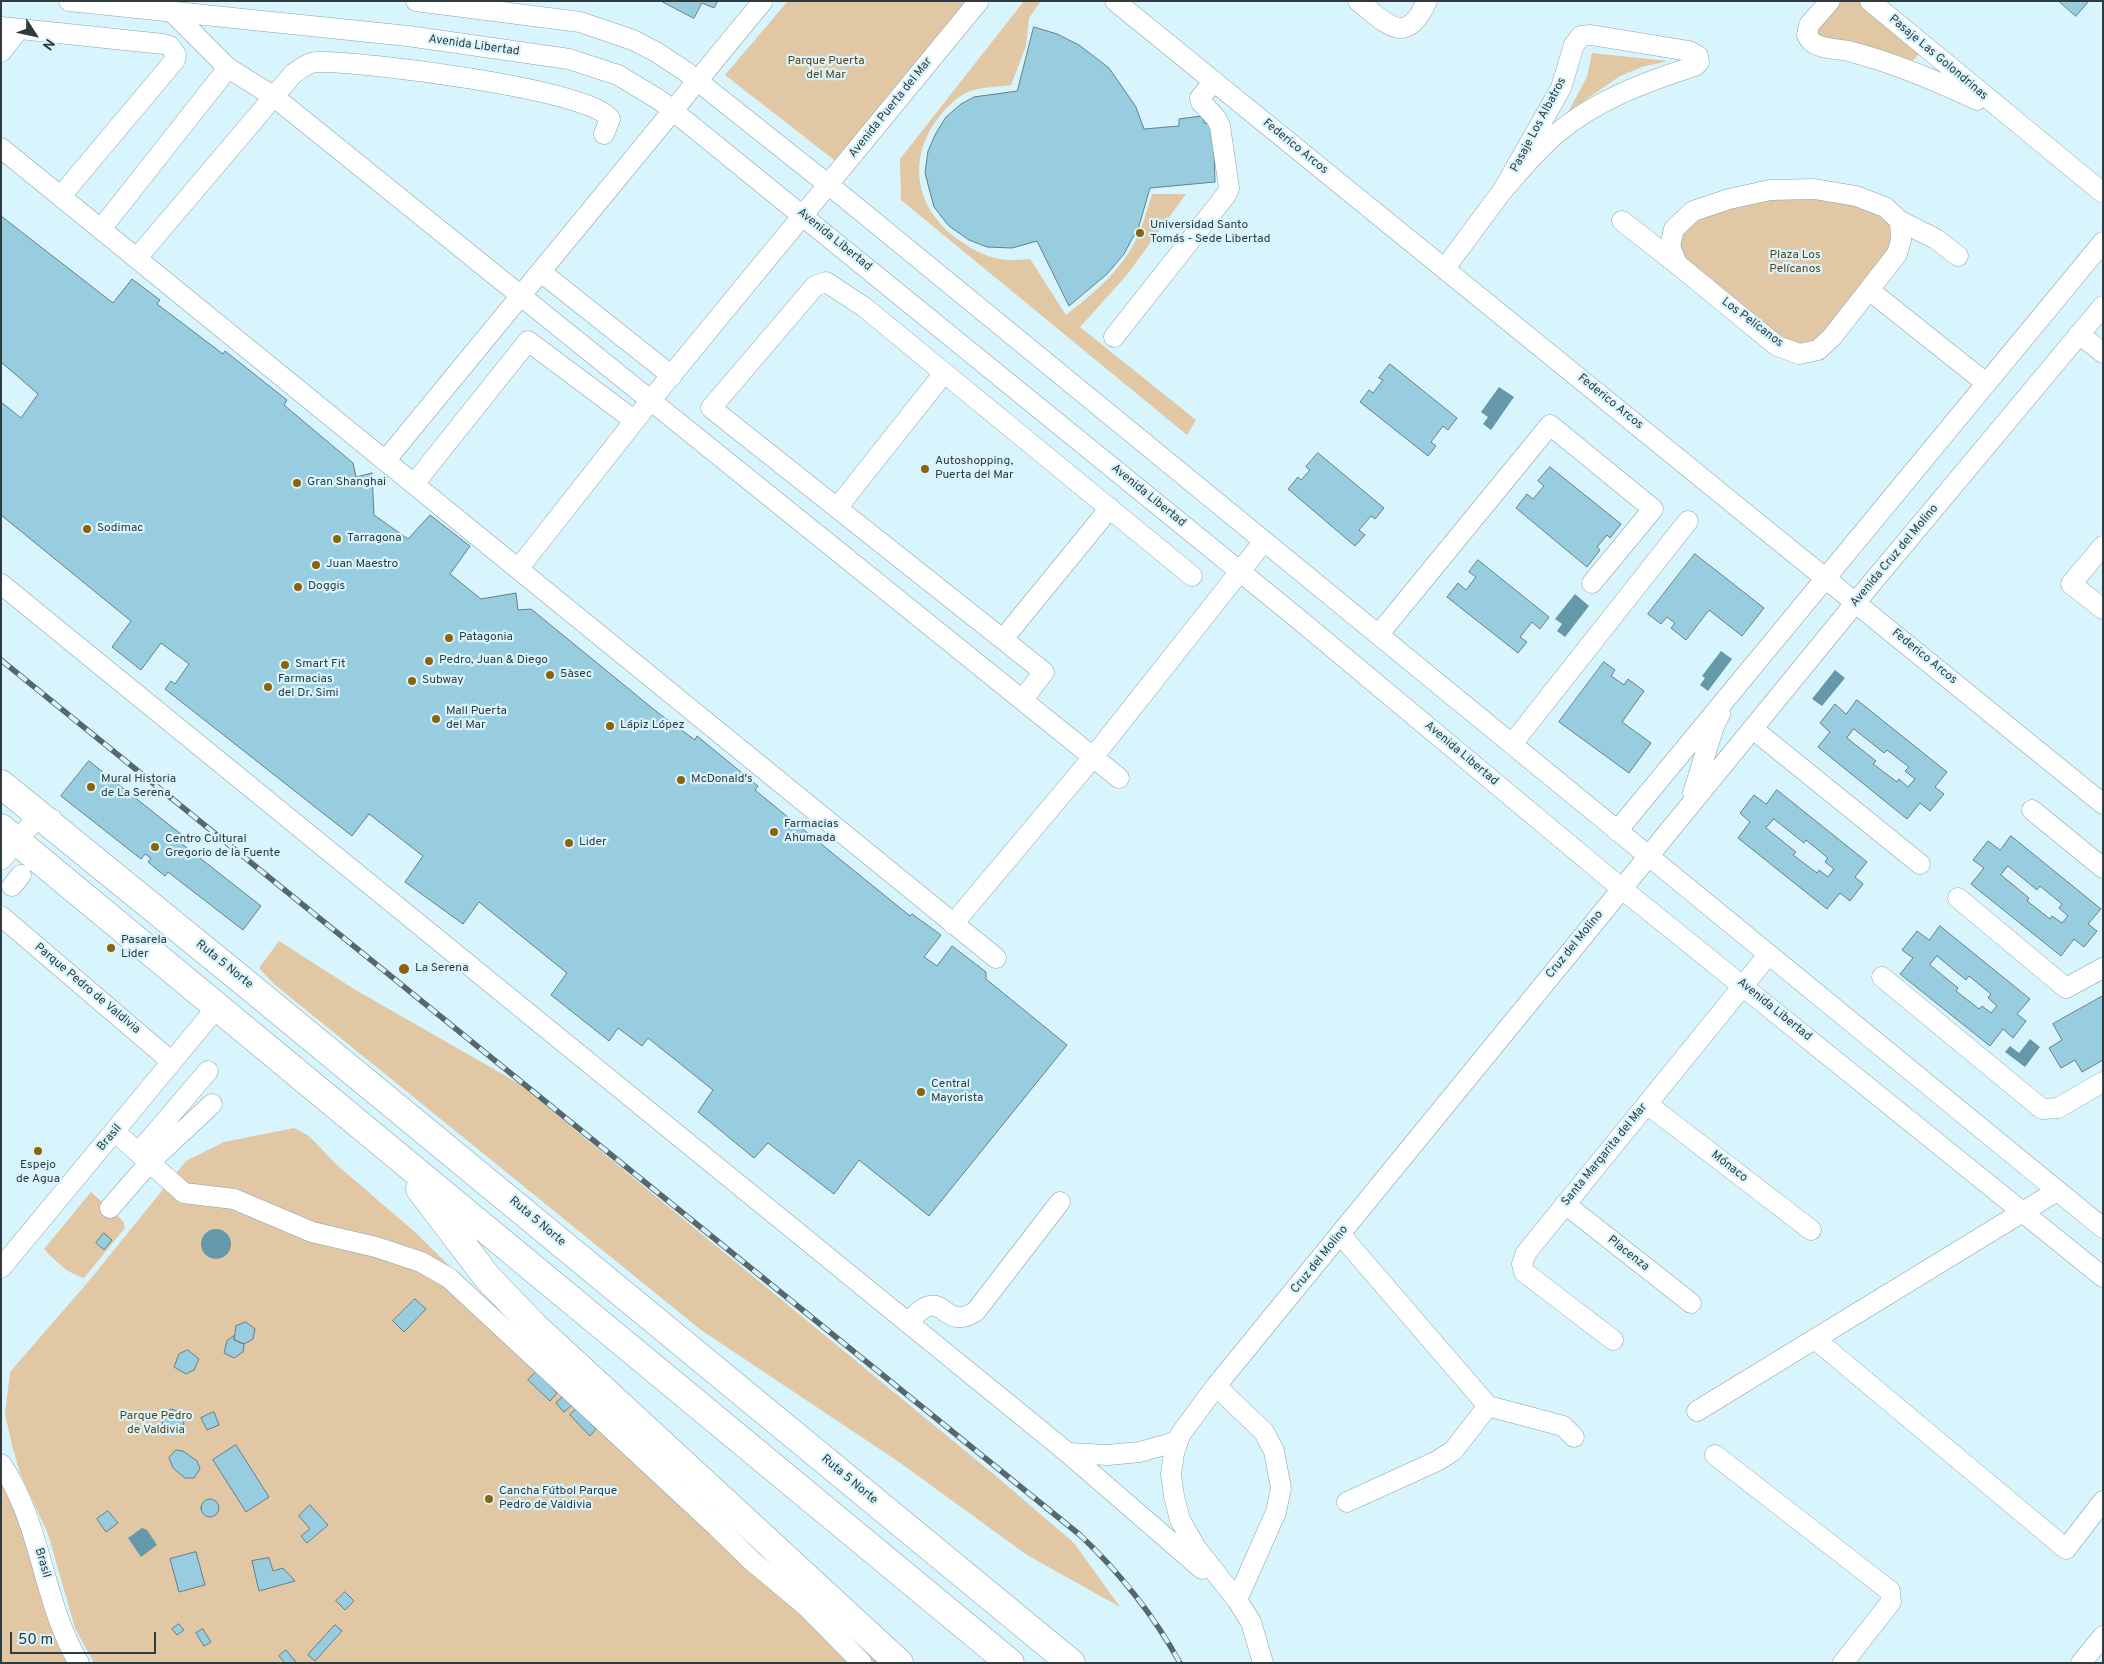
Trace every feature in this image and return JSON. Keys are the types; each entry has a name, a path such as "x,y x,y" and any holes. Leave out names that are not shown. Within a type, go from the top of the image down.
{"highway":[{"name":"Ruta 5 Norte","path":"1,784 243,980 1071,1663"},
{"path":"6,843 218,1006 1010,1663"},
{"path":"398,1157 469,1255 487,1277 534,1326 899,1663"}],"street":[{"name":"Avenida Libertad","path":"68,1 173,14 408,36 569,59 618,75 656,98 1240,571 1622,888 2103,1277"},
{"path":"416,1 552,18 598,27 633,40 656,52 697,81 1379,634 1768,956 2103,1228"},
{"path":"385,460 674,112 763,1"},
{"name":"Avenida Puerta del Mar","path":"518,569 651,400 979,1"},
{"name":"Federico Arcos","path":"1115,1 2103,804"},
{"path":"1358,1 1387,24 1398,28 1412,25 1418,20 1427,1"},
{"name":"Pasaje Las Golondrinas","path":"1830,1 1809,25 1807,34 1811,42 1903,68 1937,81 2006,114"},
{"name":"Pasaje Las Golondrinas","path":"1870,1 2103,193"},
{"path":"173,14 228,68 274,96 1119,778"},
{"path":"1,52 10,28 164,44 170,46 176,55 175,60 61,196"},
{"name":"Pasaje Los Albatros","path":"1445,268 1503,190 1556,134 1625,90 1695,66 1699,62 1698,56 1689,51 1591,35 1581,36 1574,45 1561,88 1503,190"},
{"path":"136,258 292,74 314,62 413,71 517,86 567,98 608,116 609,125 604,134"},
{"path":"100,228 228,68"},
{"path":"1114,337 1226,195 1229,188 1220,126 1216,118 1201,102 1200,98 1214,81"},
{"path":"4,157 61,196 996,958"},
{"path":"1677,264 1670,246 1674,229 1693,211 1729,199 1770,190 1814,189 1856,196 1885,207 1900,221 1936,239 1958,256"},
{"name":"Los Pelícanos","path":"1622,221 1777,346 1799,354 1818,350 1832,337 1897,254 1901,240 1900,221"},
{"name":"Avenida Cruz del Molino","path":"1617,830 2103,242"},
{"path":"541,272 672,376"},
{"path":"1023,699 1044,672 711,408 815,286 826,282 864,308 1192,576"},
{"path":"1869,290 1986,383"},
{"name":"Avenida Cruz del Molino","path":"1622,888 1856,602 2103,306"},
{"path":"2079,334 2103,353"},
{"path":"414,484 528,341 635,421"},
{"path":"837,508 944,373"},
{"path":"1379,634 1550,425 1653,509 1592,583"},
{"path":"1003,639 1110,508"},
{"path":"1512,744 1688,521"},
{"path":"953,924 1094,756 1264,541"},
{"path":"2103,546 2071,584 2103,609"},
{"path":"1,584 1068,1453 1238,1600 1276,1512 1281,1488 1274,1451 1264,1432 1216,1386"},
{"name":"Avenida Cruz del Molino","path":"1688,807 1714,726 1730,693"},
{"path":"1753,729 1920,864"},
{"path":"2032,810 2103,868"},
{"path":"6,843 39,815"},
{"name":"Cruz del Molino","path":"1263,1663 1251,1622 1238,1600 1196,1548 1180,1520 1171,1474 1174,1454 1180,1435 1216,1386 1622,888"},
{"path":"1958,898 2066,988 2103,968"},
{"name":"Parque Pedro de Valdivia","path":"1,916 172,1062"},
{"name":"Santa Margarita del Mar","path":"1613,1340 1524,1272 1522,1264 1526,1253 1743,984 1768,956"},
{"path":"1882,977 2042,1109 2058,1108 2103,1082"},
{"name":"Brasil","path":"1,1268 218,1006"},
{"path":"110,1208 208,1072"},
{"path":"145,1157 212,1104"},
{"name":"Mónaco","path":"1647,1104 1811,1230"},
{"path":"115,1132 184,1192 234,1199 312,1232 376,1247 421,1262 449,1278 752,1561 806,1606 862,1663"},
{"path":"1697,1411 2057,1191"},
{"path":"908,1323 919,1310 928,1305 937,1306 954,1317 966,1318 976,1311 1060,1202"},
{"name":"Placenza","path":"1565,1204 1691,1303"},
{"path":"1340,1234 1488,1406 1563,1426 1574,1437"},
{"path":"1815,1339 2066,1549 2103,1500"},
{"path":"1348,1502 1437,1461 1453,1450 1488,1406"},
{"path":"1068,1453 1108,1455 1140,1452 1178,1441"},
{"path":"1716,1455 1890,1591 1890,1602 1843,1663"},
{"name":"Brasil","path":"1,1464 30,1521 63,1634 78,1663"},
{"path":"2081,1663 2099,1641"}],"green space":[{"name":"Parque Puerta del Mar","path":"788,1 968,1 838,163 725,75"},
{"path":"1024,1 1041,1 1029,18 1026,46 1011,85 970,91 961,96 941,114 928,135 919,169 921,186 926,202 935,217 947,230 972,248 983,254 1001,259 1030,259 1066,315 1109,278 1127,256 1140,231 1152,194 1186,194 1126,276 1080,327 1196,420 1187,435 901,200 900,159"},
{"path":"1837,1 1862,1 1920,53 1912,61 1816,38 1815,30"},
{"path":"1592,53 1668,61 1642,67 1620,76 1568,112 1587,77"},
{"name":"Plaza Los Pelícanos","path":"1771,195 1855,201 1894,223 1896,240 1829,334 1800,348 1780,341 1681,261 1679,232 1696,215"},
{"path":"279,941 354,989 518,1083 997,1477 1074,1543 1120,1607 1027,1555 899,1462 701,1330 274,984 259,968"},
{"name":"Parque Pedro de Valdivia","path":"294,1128 309,1136 337,1165 416,1233 486,1302 880,1663 94,1663 75,1628 48,1534 20,1473 5,1414 10,1372 88,1282 186,1161 224,1142"},
{"path":"91,1192 123,1221 125,1228 84,1278 62,1266 44,1249"},
{"path":"1,1479 22,1524 73,1663 1,1663"}],"water":[{"path":"1499,387 1514,397 1491,430 1483,424 1488,417 1481,412"},
{"path":"1575,594 1589,606 1565,637 1557,631 1562,624 1555,619"},
{"path":"1721,651 1732,659 1708,691 1700,685 1705,678 1702,676"},
{"path":"1835,670 1845,678 1822,706 1812,699"},
{"path":"2030,1039 2040,1047 2025,1067 2005,1052 2010,1046 2019,1053"},
{"path":"216,1229 222,1230 230,1238 230,1250 222,1258 216,1259 210,1258 202,1250 201,1244 202,1238 210,1230"},
{"path":"142,1528 147,1530 157,1545 141,1557 128,1538"}],"building":[{"path":"661,1 718,1 714,8 702,3 694,18"},
{"path":"2059,1 2089,1 2076,16"},
{"path":"1034,27 1057,34 1079,45 1109,68 1136,107 1144,129 1179,126 1179,119 1202,116 1204,123 1210,123 1214,151 1215,182 1150,188 1139,226 1124,254 1107,274 1069,306 1037,241 1012,248 987,247 969,240 949,226 934,207 925,173 928,151 946,117 961,104 974,97 1017,91"},
{"name":"Mall Puerta del Mar","path":"1,216 113,303 132,279 160,300 157,304 223,354 225,351 287,400 284,405 353,463 356,477 372,473 374,515 408,539 430,515 470,546 450,574 481,599 516,593 518,610 531,609 657,712 695,740 697,736 758,786 755,790 789,818 910,916 912,914 941,935 924,957 937,966 952,946 986,972 986,979 1067,1045 929,1216 859,1160 834,1194 768,1143 754,1158 698,1112 713,1090 648,1038 642,1046 618,1028 609,1041 551,995 567,973 479,902 463,924 405,882 423,856 369,814 352,836 165,689 171,681 175,684 189,664 161,643 141,670 112,647 131,621 1,515 1,402 21,418 38,394 1,362"},
{"path":"1390,364 1457,418 1448,430 1443,426 1431,442 1436,446 1428,456 1360,402 1369,390 1373,393 1383,380 1379,378"},
{"path":"1318,453 1384,508 1375,519 1371,516 1359,530 1365,535 1355,546 1288,489 1298,477 1301,480 1310,470 1306,467"},
{"path":"1550,467 1621,524 1610,538 1607,535 1597,547 1600,550 1587,567 1516,508 1527,494 1533,499 1544,486 1538,481"},
{"path":"1695,554 1764,608 1742,636 1709,610 1686,640 1671,628 1675,623 1667,617 1661,624 1648,614"},
{"path":"1478,560 1549,617 1540,629 1532,622 1520,637 1527,642 1518,653 1447,597 1458,583 1466,590 1476,577 1469,572"},
{"path":"1604,662 1615,670 1611,676 1624,685 1628,679 1644,691 1622,722 1651,743 1629,773 1559,722"},
{"path":"1857,700 1947,772 1935,787 1944,794 1930,811 1920,803 1907,819 1818,747 1830,732 1820,723 1835,704 1846,714","holes":["1854,729 1884,753 1887,750 1909,767 1905,771 1915,779 1908,787 1899,779 1897,782 1873,764 1876,761 1847,738"]},
{"name":"Centro Cultural Gregorio de la Fuente","path":"89,761 182,835 177,840 261,906 243,930 168,872 165,876 148,862 151,858 145,854 141,859 61,796"},
{"path":"1777,790 1867,862 1855,877 1863,884 1850,901 1840,893 1827,909 1738,838 1750,822 1740,813 1754,795 1766,804","holes":["1774,819 1804,843 1806,840 1828,858 1825,862 1834,869 1828,877 1819,870 1817,873 1793,855 1796,852 1766,828"]},
{"path":"2011,836 2101,909 2088,924 2097,931 2084,947 2074,939 2061,956 1971,884 1984,868 1973,860 1988,841 2000,850","holes":["2008,866 2037,890 2040,886 2062,904 2059,908 2068,916 2062,923 2052,916 2050,919 2027,901 2029,898 2001,875"]},
{"path":"1940,926 2030,999 2017,1014 2026,1021 2013,1038 2003,1029 1990,1046 1900,974 1913,958 1902,950 1917,931 1929,940","holes":["1937,956 1966,980 1969,976 1991,994 1988,998 1997,1006 1991,1013 1982,1006 1979,1009 1956,991 1958,988 1930,965"]},
{"path":"2103,996 2103,1060 2082,1072 2075,1060 2061,1068 2049,1048 2062,1040 2053,1024"},
{"path":"104,1233 112,1240 104,1250 96,1243"},
{"path":"415,1299 426,1309 404,1332 393,1321"},
{"path":"246,1322 255,1329 253,1339 244,1344 234,1340 236,1326"},
{"path":"234,1336 234,1340 244,1344 243,1352 234,1358 224,1353 227,1341"},
{"path":"188,1350 199,1359 194,1370 186,1374 174,1367 179,1354"},
{"path":"536,1372 557,1393 550,1401 528,1380"},
{"path":"565,1395 573,1404 564,1412 556,1403"},
{"path":"171,1409 182,1413 184,1424 174,1432 163,1429 162,1417"},
{"path":"576,1409 596,1429 590,1436 570,1415"},
{"path":"214,1412 219,1425 207,1430 201,1418"},
{"path":"236,1445 269,1497 246,1512 213,1460"},
{"path":"176,1450 183,1451 197,1461 200,1469 194,1478 185,1478 173,1468 169,1458"},
{"path":"210,1499 216,1502 219,1508 216,1514 210,1517 204,1514 201,1508 204,1502"},
{"path":"310,1505 328,1525 307,1543 301,1536 310,1529 299,1516"},
{"path":"108,1511 118,1523 106,1532 97,1519"},
{"path":"196,1552 205,1585 179,1592 170,1559"},
{"path":"269,1558 273,1571 283,1568 295,1581 259,1591 252,1561"},
{"path":"345,1592 354,1601 345,1610 336,1601"},
{"path":"179,1624 184,1630 177,1635 172,1629"},
{"path":"335,1625 342,1631 315,1661 308,1655"},
{"path":"203,1629 211,1642 204,1646 196,1633"},
{"path":"286,1650 295,1663 285,1663 279,1656"}],"railway":[{"path":"1,660 1080,1535 1109,1564 1135,1595 1159,1628 1180,1663"}],"place":[{"name":"Universidad Santo Tomás - Sede Libertad","path":"1140,233"},
{"name":"Autoshopping, Puerta del Mar","path":"925,469"},
{"name":"Gran Shanghai","path":"297,483"},
{"name":"Sodimac","path":"87,529"},
{"name":"Tarragona","path":"337,539"},
{"name":"Juan Maestro","path":"316,565"},
{"name":"Doggis","path":"298,587"},
{"name":"Patagonia","path":"449,638"},
{"name":"Pedro, Juan & Diego","path":"429,661"},
{"name":"Smart Fit","path":"285,665"},
{"name":"5àsec","path":"550,675"},
{"name":"Subway","path":"412,681"},
{"name":"Farmacias del Dr. Simi","path":"268,687"},
{"name":"Mall Puerta del Mar","path":"436,719"},
{"name":"Lápiz López","path":"610,726"},
{"name":"McDonald's","path":"681,780"},
{"name":"Mural Historia de La Serena","path":"91,787"},
{"name":"Farmacias Ahumada","path":"774,832"},
{"name":"Lider","path":"569,843"},
{"name":"Centro Cultural Gregorio de la Fuente","path":"155,847"},
{"name":"Pasarela Lider","path":"111,948"},
{"name":"La Serena","path":"404,969"},
{"name":"Central Mayorista","path":"921,1092"},
{"name":"Espejo de Agua","path":"38,1151"},
{"name":"Cancha Fútbol Parque Pedro de Valdivia","path":"489,1499"}]}
